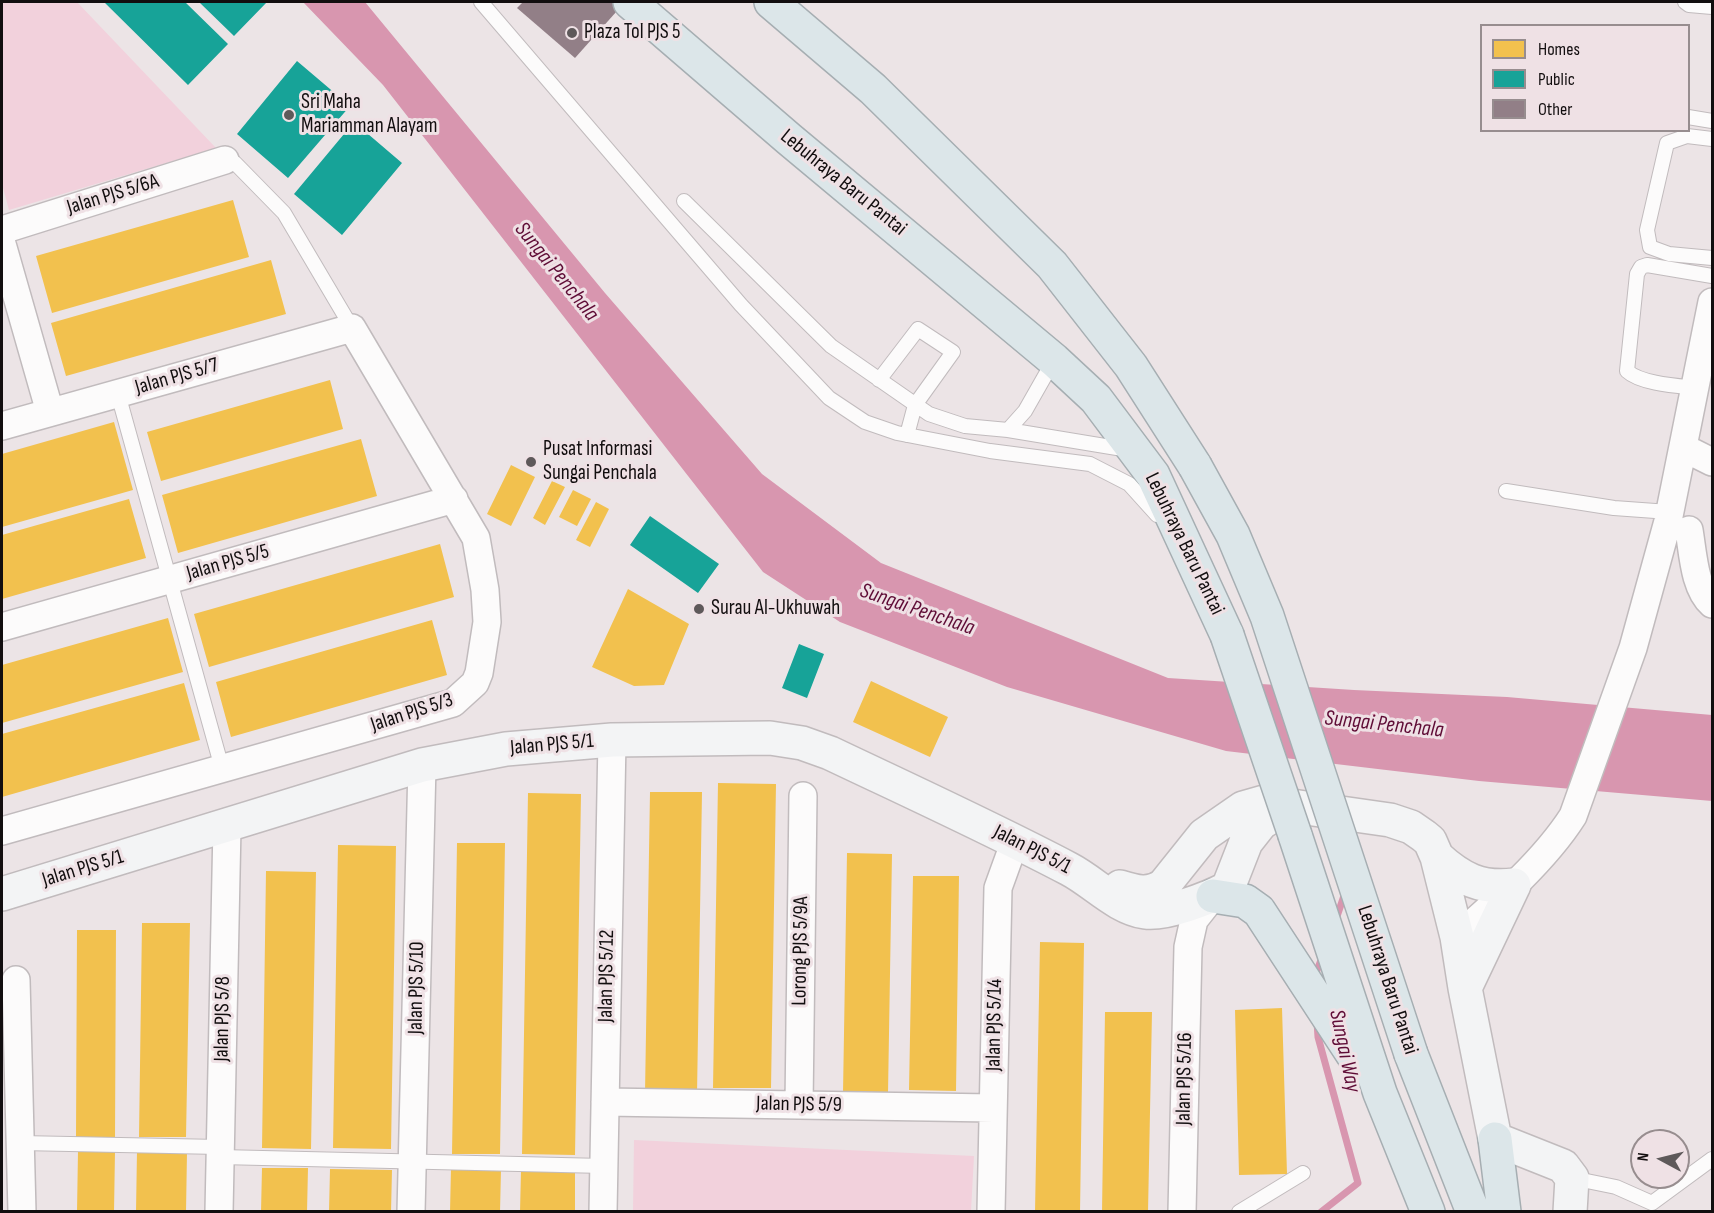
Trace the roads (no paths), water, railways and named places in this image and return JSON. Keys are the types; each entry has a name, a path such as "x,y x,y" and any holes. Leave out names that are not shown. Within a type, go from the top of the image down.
{"highway":[{"name":"Lebuhraya Baru Pantai","path":"630,2 789,139 1054,360 1096,399 1152,475 1225,630 1348,1031"},
{"name":"Lebuhraya Baru Pantai","path":"771,2 873,89 1052,265 1131,366 1195,466 1233,535 1267,616 1411,1054 1473,1212"},
{"path":"1213,896 1245,901 1259,911 1348,1031 1380,1093 1428,1212"},
{"path":"1495,1139 1504,1212"}],"street":[{"name":"Jalan PJS 5/6A","path":"2,230 225,160"},
{"path":"2,244 50,412"},
{"path":"1713,302 1684,448 1685,523 1696,572 1707,599 1713,604"},
{"name":"Jalan PJS 5/7","path":"2,426 352,328"},
{"name":"Jalan PJS 5/3","path":"2,831 453,703 475,683 479,674 487,622 485,590 476,538 352,328"},
{"path":"1684,448 1713,462"},
{"name":"Jalan PJS 5/5","path":"2,627 454,499"},
{"path":"1457,937 1514,885 1574,816 1633,648 1685,523"},
{"name":"Jalan PJS 5/1","path":"2,894 422,765 506,749 612,740 770,738 802,743 830,753 1015,841 1092,881 1112,898 1147,912"},
{"name":"Jalan PJS 5/12","path":"603,1212 612,740"},
{"name":"Jalan PJS 5/10","path":"411,1212 422,765"},
{"name":"Lorong PJS 5/9A","path":"799,1105 803,796"},
{"name":"Jalan PJS 5/1","path":"1092,881 1135,892 1156,891 1164,885 1204,835 1243,808 1264,802 1390,820 1411,827 1430,841 1437,856"},
{"path":"1147,912 1213,896 1228,888 1246,842 1261,823 1290,805"},
{"name":"Jalan PJS 5/8","path":"219,1212 227,826"},
{"name":"Jalan PJS 5/14","path":"991,1212 998,888 1015,841"},
{"path":"1194,845 1191,874 1195,883 1213,896"},
{"path":"1437,856 1457,875 1497,887 1514,885"},
{"path":"1437,856 1457,937 1464,988 1495,1139 1563,1166 1572,1178 1570,1212"},
{"path":"1464,988 1514,885"},
{"name":"Jalan PJS 5/16","path":"1182,1212 1188,946 1194,920 1213,896"},
{"path":"1147,912 1168,925 1188,946"},
{"path":"16,980 22,1212"},
{"name":"Jalan PJS 5/9","path":"605,1102 993,1108"}],"lane":[{"path":"481,2 741,305 830,398 865,422 907,435 990,451 1090,464 1129,484 1153,507 1182,561 1225,630"},
{"path":"1684,2 1713,7"},
{"path":"1690,117 1713,121"},
{"path":"1713,139 1687,136 1667,143 1647,230 1650,247 1670,254 1713,258"},
{"path":"225,160 236,163 284,213 352,328"},
{"path":"684,201 831,345 929,414 965,426 1008,430 1134,450"},
{"path":"1697,388 1664,384 1632,376 1627,371 1637,274 1641,267 1647,265 1713,276"},
{"path":"879,380 918,329 953,352 915,405 907,435"},
{"path":"1008,430 1025,411 1054,360"},
{"path":"118,394 222,768"},
{"path":"1506,491 1614,508 1685,523"},
{"path":"20,1143 412,1162 604,1166"},
{"path":"1572,1178 1616,1187 1652,1203 1713,1159"},
{"path":"1239,1212 1303,1173"}],"water":[{"name":"Sungai Penchala","path":"303,2 365,2 605,293 762,474 881,563 1168,678 1507,697 1712,715 1712,801 1479,781 1226,751 1007,687 840,622 763,572 383,85"}],"waterway":[{"name":"Sungai Way","path":"1336,919 1345,893"},
{"name":"Sungai Way","path":"1314,978 1323,955"},
{"name":"Sungai Way","path":"1317,1022 1318,1037 1358,1183 1321,1212"}],"place":[{"name":"Plaza Tol PJS 5","path":"572,33"},
{"name":"Sri Maha Mariamman Alayam","path":"289,115"},
{"name":"Pusat Informasi Sungai Penchala","path":"531,462"},
{"name":"Surau Al-Ukhuwah","path":"699,609"}]}
